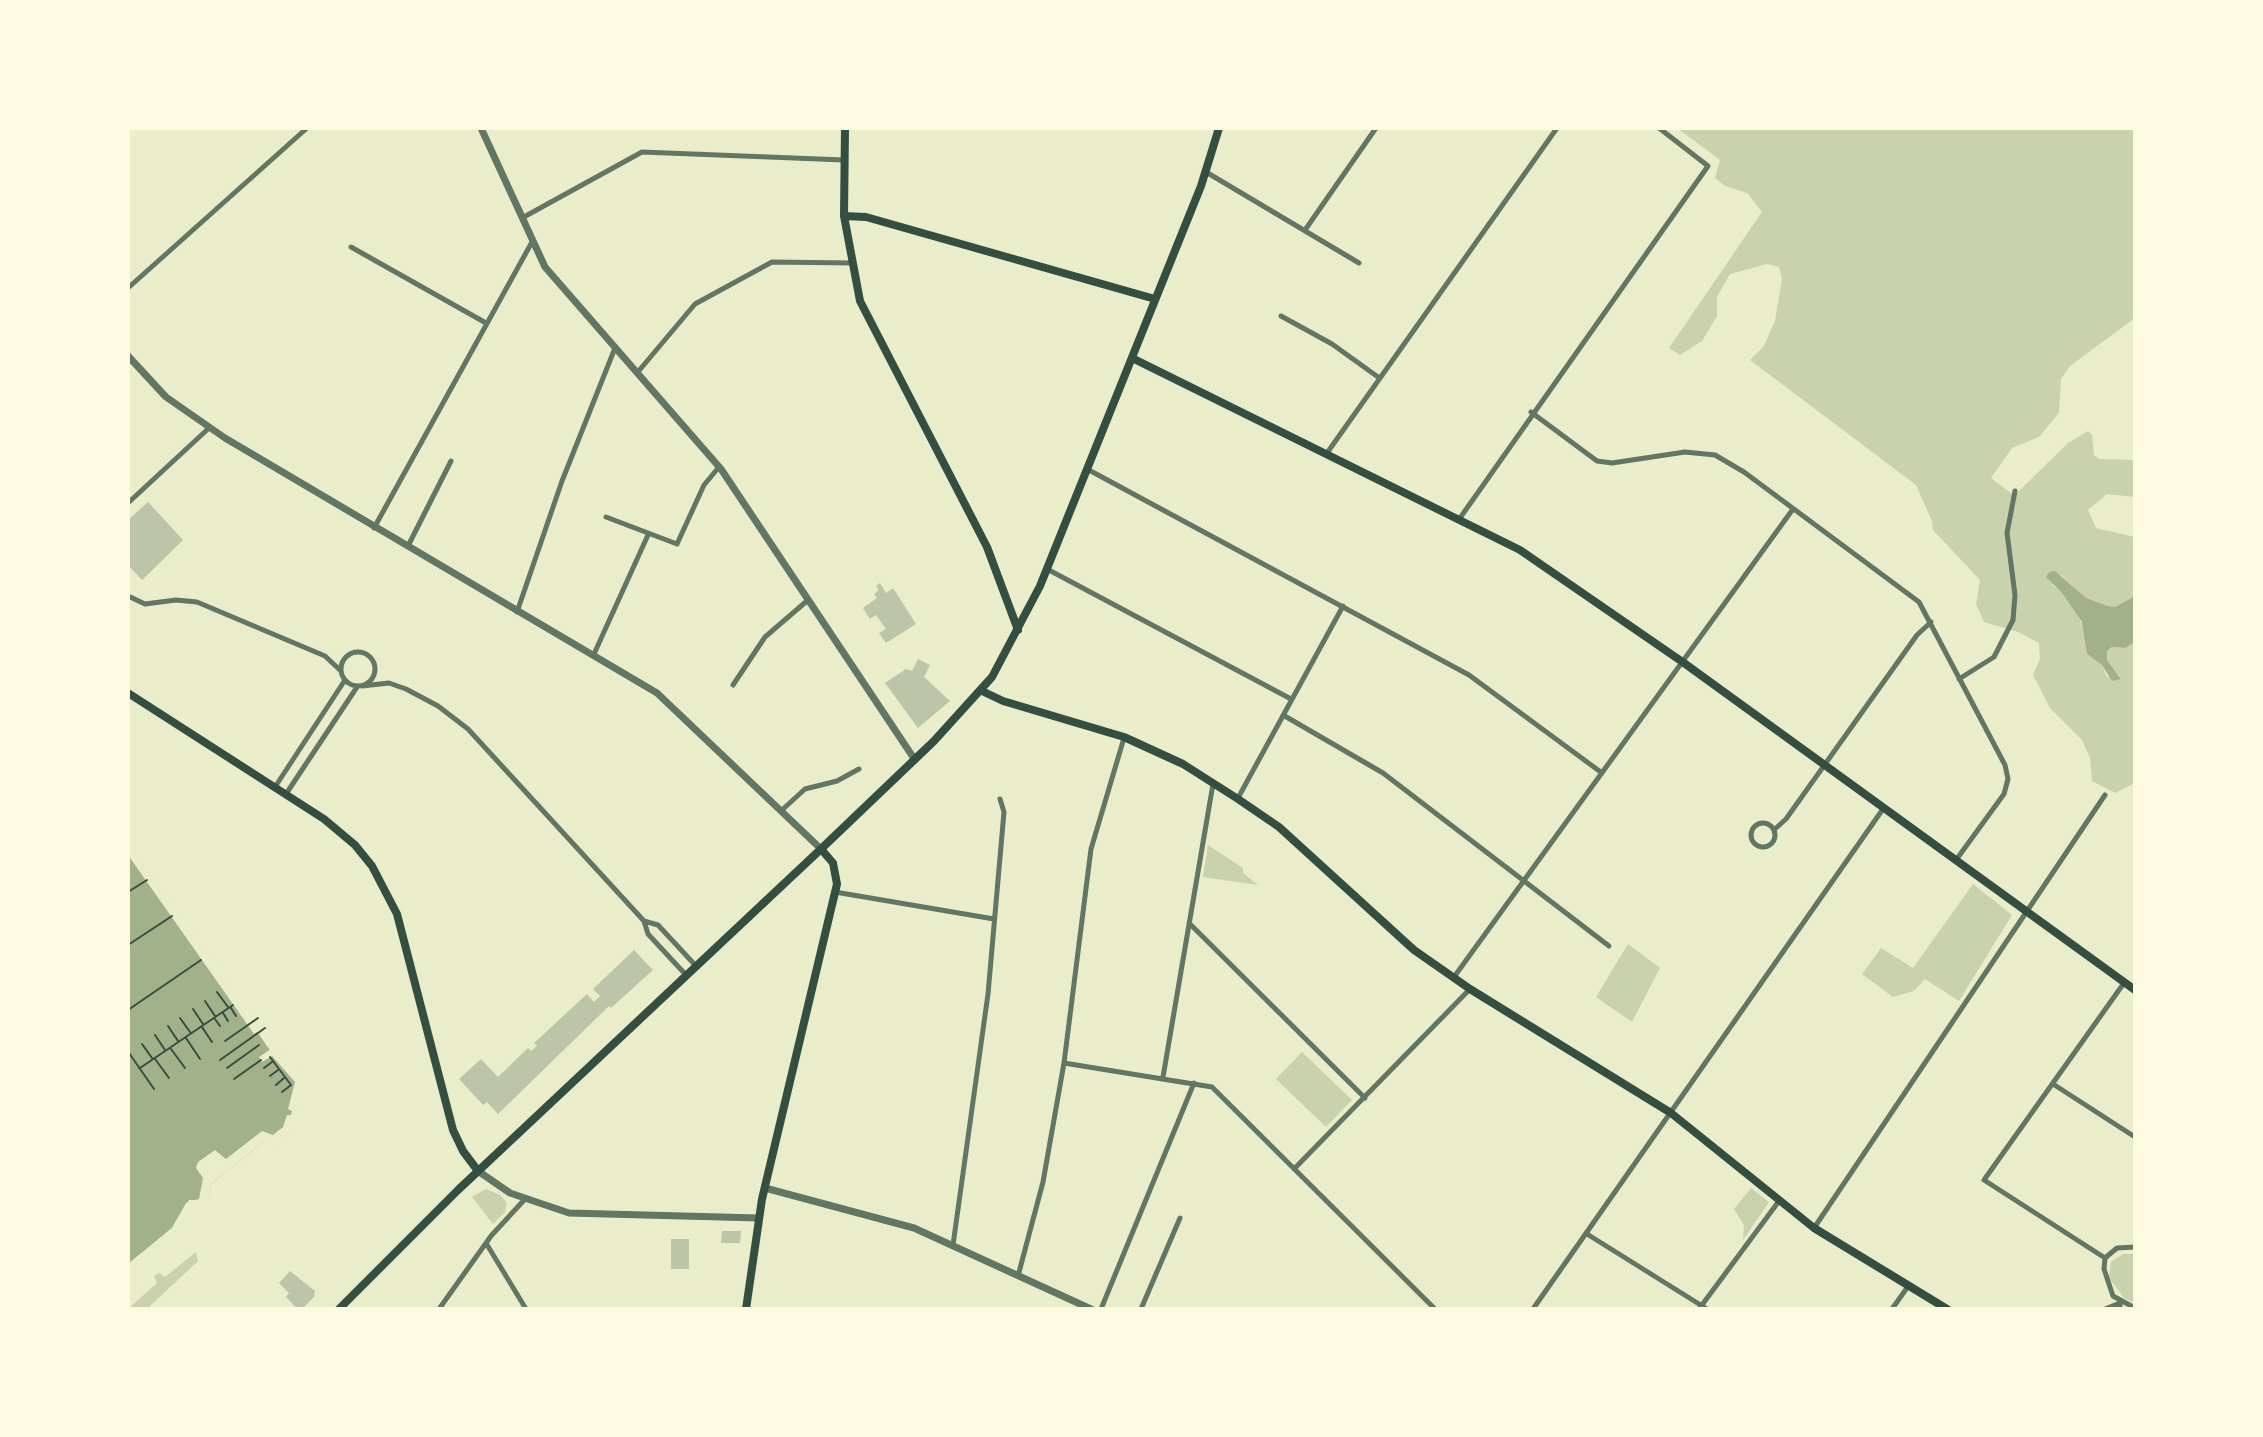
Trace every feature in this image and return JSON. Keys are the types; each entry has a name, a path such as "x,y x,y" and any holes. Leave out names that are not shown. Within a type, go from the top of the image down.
{"main road":[{"path":"845,128 844,216 851,263 866,315 987,547 1018,630"},
{"path":"339,1309 478,1171 915,760 982,691 1018,630 1047,569 1206,172 1219,128"},
{"path":"844,216 866,217 1155,299"},
{"path":"1132,358 1520,550 1684,663 2135,990"},
{"path":"982,691 1003,701 1124,737 1183,764 1238,799 1279,827 1414,950 1470,989 1671,1113 1814,1228 1947,1309"},
{"path":"128,693 345,835 372,866 387,889 401,928 453,1130 478,1171"},
{"path":"746,1309 765,1188 835,892 836,870 821,849"}],"street":[{"path":"128,288 307,128"},
{"path":"481,128 532,242 550,274 719,467 915,760"},
{"path":"1305,230 1376,128"},
{"path":"1327,453 1557,128"},
{"path":"1460,518 1531,412 1708,166 1659,128"},
{"path":"521,218 642,152 844,160"},
{"path":"1206,172 1359,263"},
{"path":"374,528 532,242"},
{"path":"351,247 486,323"},
{"path":"637,373 695,304 772,262 851,263"},
{"path":"1281,316 1332,344 1378,377"},
{"path":"517,612 562,481 615,348"},
{"path":"128,356 166,397 209,428 407,548 640,681 673,706 821,849"},
{"path":"1531,412 1597,461 1612,463 1685,452 1710,453 1737,467 1912,595 1931,622 2005,765 2008,779 2004,794 1956,861"},
{"path":"128,503 209,428"},
{"path":"407,548 451,461"},
{"path":"606,517 677,544 704,485 719,467"},
{"path":"1087,469 1469,675 1602,773"},
{"path":"1959,679 1994,657 2013,620 2015,595 2007,533 2015,491"},
{"path":"1454,977 1793,509"},
{"path":"594,654 648,535"},
{"path":"1047,569 1291,699"},
{"path":"128,596 145,604 176,600 197,602 325,656 341,671 345,680 360,686 389,683"},
{"path":"733,685 765,637 809,599"},
{"path":"1238,799 1343,606"},
{"path":"1775,829 1760,823 1753,828 1752,840 1758,846 1769,846 1776,837 1775,829 1917,635 1931,622"},
{"path":"325,656 364,653 389,683 430,702 468,729 644,921 648,934 686,975"},
{"path":"341,671 350,654"},
{"path":"286,795 360,686 374,677 375,663"},
{"path":"275,788 345,680"},
{"path":"1283,715 1383,773 1609,946"},
{"path":"1018,1276 1043,1182 1064,1063 1091,849 1124,737"},
{"path":"782,810 805,789 837,781 859,769"},
{"path":"1163,1077 1213,784"},
{"path":"1814,1228 2105,795"},
{"path":"953,1245 978,1075 1004,812 1000,799"},
{"path":"1533,1309 1883,809"},
{"path":"835,892 994,919"},
{"path":"644,921 658,925 696,966"},
{"path":"1189,922 1365,1098"},
{"path":"2105,1258 1984,1180 2124,983"},
{"path":"1294,1169 1470,989"},
{"path":"1064,1063 1212,1087 1435,1309"},
{"path":"1101,1309 1194,1083"},
{"path":"2053,1084 2135,1137"},
{"path":"478,1171 498,1187 525,1199 580,1215 759,1218"},
{"path":"765,1188 901,1223 1091,1309"},
{"path":"439,1309 486,1243 525,1199"},
{"path":"1587,1234 1702,1308 1780,1200"},
{"path":"1141,1309 1180,1218"},
{"path":"486,1243 526,1309"},
{"path":"2105,1258 2117,1248 2135,1247"},
{"path":"2105,1258 2107,1284 2120,1306"},
{"path":"1892,1309 1909,1285"},
{"path":"2105,1309 2120,1306 2135,1308"}],"path":[{"path":"128,892 147,880"},
{"path":"128,945 172,916"},
{"path":"128,1010 201,960"},
{"path":"217,992 236,1016"},
{"path":"205,1001 220,1026"},
{"path":"140,1068 230,1006"},
{"path":"193,1009 212,1042"},
{"path":"222,1012 228,1021"},
{"path":"180,1018 191,1033"},
{"path":"225,1041 258,1018"},
{"path":"168,1026 178,1042"},
{"path":"220,1060 265,1028"},
{"path":"155,1035 166,1051"},
{"path":"185,1037 200,1059"},
{"path":"142,1044 169,1078"},
{"path":"227,1068 259,1045"},
{"path":"170,1048 185,1068"},
{"path":"129,1053 154,1089"},
{"path":"270,1057 291,1085 282,1092"},
{"path":"234,1079 261,1060"},
{"path":"264,1068 273,1061"},
{"path":"270,1076 279,1069"},
{"path":"276,1085 285,1078"}],"shaded area":[{"path":"1677,128 2135,128 2135,318 2070,366 2061,379 2059,413 2039,437 2012,448 1991,478 2012,494 2018,492 2068,443 2088,431 2092,435 2094,455 2099,459 2135,460 2135,497 2107,494 2088,510 2096,528 2135,537 2135,596 2115,607 2085,598 2061,575 2052,585 2062,592 2077,613 2085,631 2087,654 2102,665 2107,677 2121,678 2107,660 2107,651 2112,647 2125,648 2135,642 2135,783 2115,793 2092,781 2090,758 2082,740 2050,708 2033,675 2040,659 2039,643 2018,632 1984,622 1976,604 1980,580 1933,530 1916,485 1750,360 1764,346 1775,321 1782,279 1779,267 1767,264 1730,274 1717,297 1717,316 1702,341 1680,355 1669,348 1762,212 1747,193 1725,186 1715,178 1720,160"},
{"path":"2055,571 2086,598 2108,606 2115,607 2135,596 2135,642 2125,648 2112,647 2107,651 2107,660 2121,679 2112,681 2102,665 2087,654 2082,622 2062,593 2046,577 2049,572"},
{"path":"128,844 269,1049 307,1087 275,1146 264,1141 211,1184 208,1200 189,1200 172,1228 128,1264"},
{"path":"1208,845 1243,868 1243,873 1258,885 1203,877"},
{"path":"1973,884 2012,915 1959,1001 1925,979 1914,991 1893,997 1862,974 1881,948 1913,968"},
{"path":"1628,944 1660,968 1632,1022 1596,997"},
{"path":"1302,1052 1352,1100 1326,1127 1276,1079"},
{"path":"1751,1188 1769,1202 1743,1240 1744,1225 1734,1209"},
{"path":"486,1189 500,1195 507,1203 505,1212 493,1224 472,1197"},
{"path":"196,1252 198,1261 150,1306 152,1309 128,1309 157,1283 154,1276 159,1273 165,1277"},
{"path":"2123,1254 2135,1254 2135,1303 2124,1298 2109,1278 2111,1262"}],"pier":[{"path":"128,840 258,1021 262,1028 254,1034 128,855"},
{"path":"271,1049 287,1055 302,1069 310,1085 307,1103 296,1115 293,1127 277,1149 264,1141 211,1184 208,1203 191,1203 175,1231 128,1268 128,1264 172,1228 186,1203 199,1199 203,1178 196,1168 198,1162 215,1150 226,1159 262,1131 273,1135 283,1127 287,1115 291,1115 292,1111 288,1109 295,1082 272,1056 262,1062 259,1057"}],"building":[{"path":"148,502 183,540 142,580 128,565 128,520"},
{"path":"880,583 886,593 893,588 916,624 886,643 879,633 886,629 876,615 870,619 863,608 877,598 874,594 879,590 876,586"},
{"path":"918,659 930,665 924,677 950,701 918,728 885,683 906,669 912,671"},
{"path":"634,950 653,970 611,1008 609,1006 498,1114 487,1102 483,1105 459,1079 481,1059 498,1077 528,1048 531,1051 537,1046 534,1043 587,994 594,1002 600,996 593,989"},
{"path":"722,1231 741,1231 740,1243 721,1243"},
{"path":"671,1239 689,1239 689,1269 671,1269"},
{"path":"290,1271 315,1291 314,1297 303,1308 297,1309 286,1297 289,1293 279,1283"}]}
